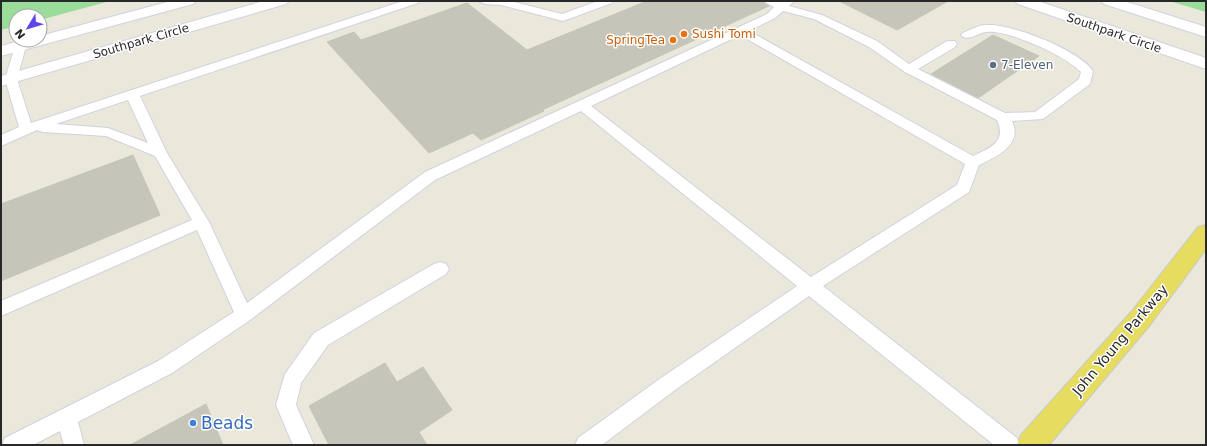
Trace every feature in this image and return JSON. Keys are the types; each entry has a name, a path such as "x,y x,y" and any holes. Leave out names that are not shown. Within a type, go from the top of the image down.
{"highway":[{"name":"John Young Parkway","path":"1031,445 1141,318 1206,233"}],"street":[{"name":"Southpark Circle","path":"48,38 188,1"},
{"name":"Southpark Circle","path":"6,80 281,1"},
{"name":"Southpark Circle","path":"1023,1 1206,64"},
{"path":"1109,1 1206,32"},
{"name":"Southpark Circle","path":"1,51 12,48"}],"lane":[{"path":"1,141 26,129 414,1"},
{"path":"485,1 501,2 562,18 608,1"},
{"path":"12,445 165,367 244,315 430,176 741,31 771,16 780,3 818,17 873,44 910,70 1003,117 1038,116 1085,81 1087,70 1076,61 1014,33 984,28 967,35"},
{"path":"741,31 973,162"},
{"path":"910,70 951,44"},
{"path":"19,48 6,80 26,129"},
{"path":"132,94 160,153 201,222 244,315"},
{"path":"582,105 1010,445"},
{"path":"585,445 668,384 810,286 964,188 973,162 1000,148 1006,140 1008,130 1003,117"},
{"path":"26,129 60,128 108,132 160,153"},
{"path":"1,308 201,222"},
{"path":"304,445 286,406 292,380 321,339 440,269"},
{"path":"67,417 74,445"}],"green space":[{"path":"1,1 110,1 48,18 48,8 8,8 8,28 1,30"},
{"path":"1169,1 1206,1 1206,12"}],"building":[{"path":"647,1 762,1 769,6 542,110 544,111 481,140 473,133 429,153 327,42 354,32 361,40 467,3 527,50"},
{"path":"839,1 948,1 897,30"},
{"path":"993,35 1039,56 978,98 931,74"},
{"path":"133,155 160,215 1,281 1,204"},
{"path":"385,363 397,382 423,367 452,410 419,432 427,445 329,445 309,406"},
{"name":"Beads","path":"206,404 223,445 130,445"}],"place":[{"name":"Sushi Tomi","path":"684,34"},
{"name":"SpringTea","path":"673,40"},
{"name":"7-Eleven","path":"993,65"},
{"name":"Beads","path":"193,423"}]}
